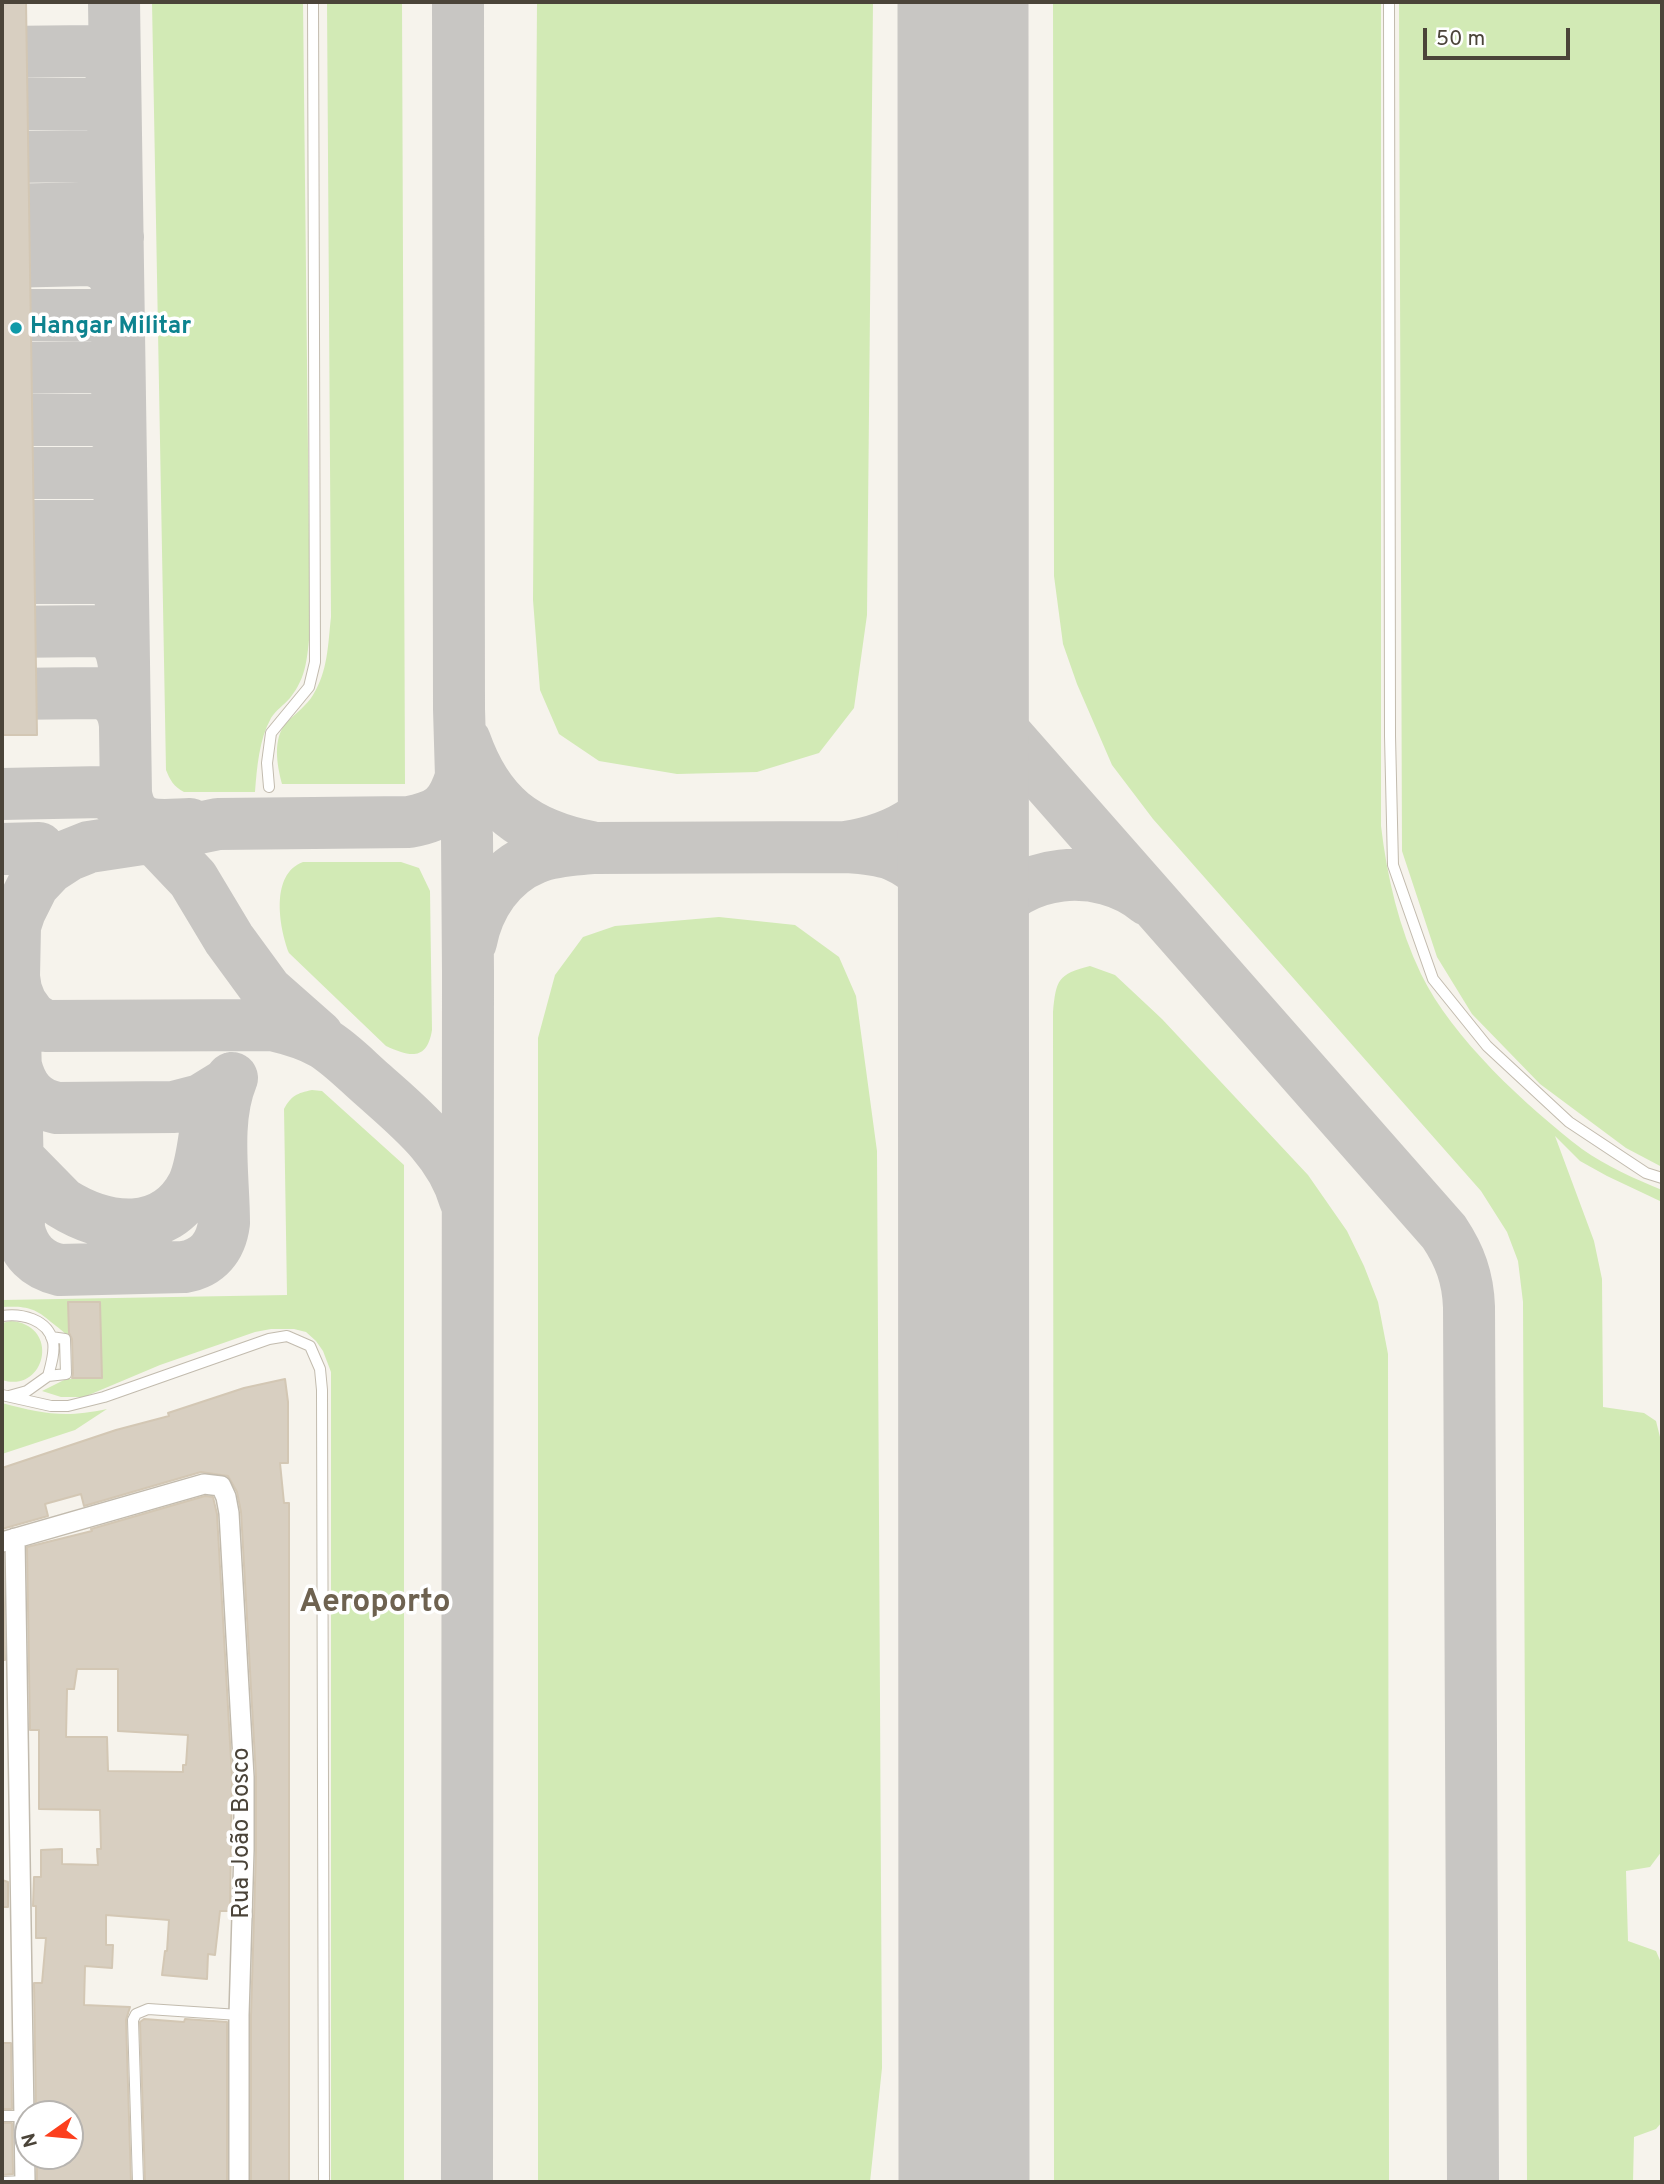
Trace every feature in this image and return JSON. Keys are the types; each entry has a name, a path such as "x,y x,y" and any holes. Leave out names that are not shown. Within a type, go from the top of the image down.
{"street":[{"name":"Rua João Bosco","path":"9,1540 204,1484 221,1486 226,1497 243,1731 239,2182"},
{"path":"9,1540 23,2100"}],"lane":[{"path":"269,787 267,763 271,733 309,687 315,662 313,2"},
{"path":"1389,2 1390,709 1393,865 1433,979 1486,1046 1569,1122 1646,1173 1662,1178"},
{"path":"2,1317 17,1314 29,1318 39,1323 51,1337 52,1359 48,1376"},
{"path":"3,1395 51,1406 68,1406 104,1397 268,1339 287,1336 310,1346 320,1369 323,1404 324,2182"},
{"path":"3,1395 27,1391 48,1376 66,1374 65,1339 51,1337"},
{"path":"138,2182 133,2020 136,2014 148,2009 239,2015"},
{"path":"2,2182 25,2182"}],"green space":[{"path":"152,2 303,2 310,631 300,682 290,698 275,712 264,735 255,792 184,792 173,783 166,770"},
{"path":"327,2 402,2 405,784 282,784 277,760 282,728 311,699 322,676 331,617"},
{"path":"537,2 873,2 867,615 854,708 819,753 757,772 677,774 599,761 559,734 540,690 533,600"},
{"path":"1053,2 1381,2 1381,826 1390,883 1406,939 1421,974 1451,1022 1471,1046 1515,1092 1582,1149 1621,1172 1662,1190 1662,1202 1607,1176 1580,1161 1555,1136 1594,1241 1602,1279 1603,1407 1644,1413 1656,1421 1662,1445 1662,1851 1650,1867 1626,1871 1628,1941 1656,1951 1662,1965 1662,2122 1656,2129 1634,2137 1633,2182 1527,2182 1523,1302 1518,1261 1507,1232 1481,1191 1153,819 1112,765 1063,644 1054,576"},
{"path":"1399,2 1662,2 1662,1167 1626,1148 1540,1084 1472,1014 1437,957 1402,851"},
{"path":"303,862 401,862 419,868 430,891 432,1030 430,1040 422,1052 410,1054 386,1046 289,953 280,916 281,889 293,868"},
{"path":"719,917 795,925 839,957 856,996 877,1151 882,2068 870,2182 538,2182 538,1038 555,975 583,937 615,926"},
{"path":"1090,966 1115,975 1162,1019 1308,1175 1347,1231 1378,1302 1388,1354 1389,2182 1054,2182 1053,1012 1061,980 1071,972"},
{"path":"312,1090 322,1091 404,1165 404,2182 331,2182 331,1372 323,1351 306,1332 271,1329 160,1365 84,1397 61,1397 42,1391 70,1377 102,1377 100,1303 68,1303 69,1338 34,1310 2,1307 2,1300 287,1295 284,1109 295,1096"},
{"path":"11,1321 27,1325 37,1334 42,1345 42,1357 37,1369 29,1377 17,1382 2,1380 2,1323"},
{"path":"2,1403 54,1414 107,1409 75,1430 2,1454"}],"building":[{"name":"Hangar Militar","path":"2,2 26,2 37,735 2,735"},
{"path":"68,1302 100,1302 102,1378 72,1378"},
{"path":"285,1379 288,1402 288,1463 280,1463 284,1503 289,1503 289,2182 251,2182 256,1777 241,1512 237,1492 228,1476 201,1472 84,1506 81,1494 45,1504 48,1516 2,1529 2,1468 116,1430 169,1416 168,1413 244,1388"},
{"path":"205,1496 213,1497 217,1514 232,1777 230,1911 220,1911 215,1955 208,1954 207,1979 162,1975 169,1920 106,1915 106,1945 113,1945 112,1968 85,1966 84,2005 130,2007 126,2020 131,2182 37,2182 37,2170 84,2170 84,2100 36,2100 34,1983 42,1983 46,1938 36,1938 34,1877 41,1877 41,1850 62,1849 62,1864 98,1865 97,1849 101,1849 100,1810 39,1809 39,1730 30,1730 27,1547 92,1531 91,1529","holes":["77,1669 118,1669 118,1731 188,1735 183,1772 108,1771 107,1737 66,1737 67,1689 74,1689"]},
{"path":"3,1554 5,1660 2,1660"},
{"path":"2,1880 8,1882 8,1907 2,1907"},
{"path":"144,2019 227,2022 227,2182 145,2182 140,2022"},
{"path":"2,2043 11,2043 12,2109 2,2109"},
{"path":"2,2123 12,2123 13,2174 2,2175"}],"taxiway":[{"path":"114,2 126,794 135,815 149,824 190,824"},
{"path":"458,2 459,709 461,777 467,836 468,973 467,2182"},
{"path":"2,52 93,51 110,63 115,76"},
{"path":"2,104 96,104 108,113 115,128"},
{"path":"2,157 93,156 109,166 116,184"},
{"path":"2,210 91,208 109,218 118,237"},
{"path":"2,262 90,260 110,270 118,291"},
{"path":"2,315 98,315 113,326 118,343"},
{"path":"2,368 99,367 112,378 119,395"},
{"path":"2,420 98,420 113,430 120,445"},
{"path":"2,473 98,473 114,483 121,500"},
{"path":"2,526 103,526 117,537 122,553"},
{"path":"2,578 101,578 116,590 122,608"},
{"path":"2,632 102,631 118,645 124,666"},
{"path":"963,651 969,678 989,715 1444,1232 1462,1268 1469,1307 1473,2182"},
{"path":"846,847 883,838 900,830 916,821 942,796 952,780 958,761 962,664"},
{"path":"2,694 99,693 118,704 125,725"},
{"path":"465,741 485,783 512,814 547,834 591,847"},
{"path":"461,777 453,796 443,809 429,817 409,822 218,824 89,847 69,855 49,868 33,885 20,911 15,926 14,977 21,1003 31,1017 45,1026 272,1025 317,1040 348,1062 427,1136 450,1165 465,1200"},
{"path":"2,794 103,792 118,800 193,879 229,939 267,991 318,1036"},
{"path":"2,849 39,848"},
{"path":"471,942 485,903 501,881 522,864 550,853 594,848 864,848 888,853 905,861 926,876 943,896 958,931 964,990"},
{"path":"966,978 972,949 985,921 1000,903 1018,889 1039,880 1084,875 1129,887 1148,900"},
{"path":"14,981 19,1229 28,1250 45,1265 60,1270 184,1267 206,1258 220,1239 224,1223 221,1149 223,1112 232,1078"},
{"path":"16,1066 30,1094 41,1103 57,1108 174,1107 201,1100 232,1078"},
{"path":"6,1146 62,1203 97,1219 133,1224 151,1222 167,1214 181,1202 196,1178 206,1127"}],"runway":[{"path":"963,2 964,2182"}],"place":[{"name":"Hangar Militar","path":"16,328"}],"district":[{"name":"Aeroporto","path":"375,1605"}]}
